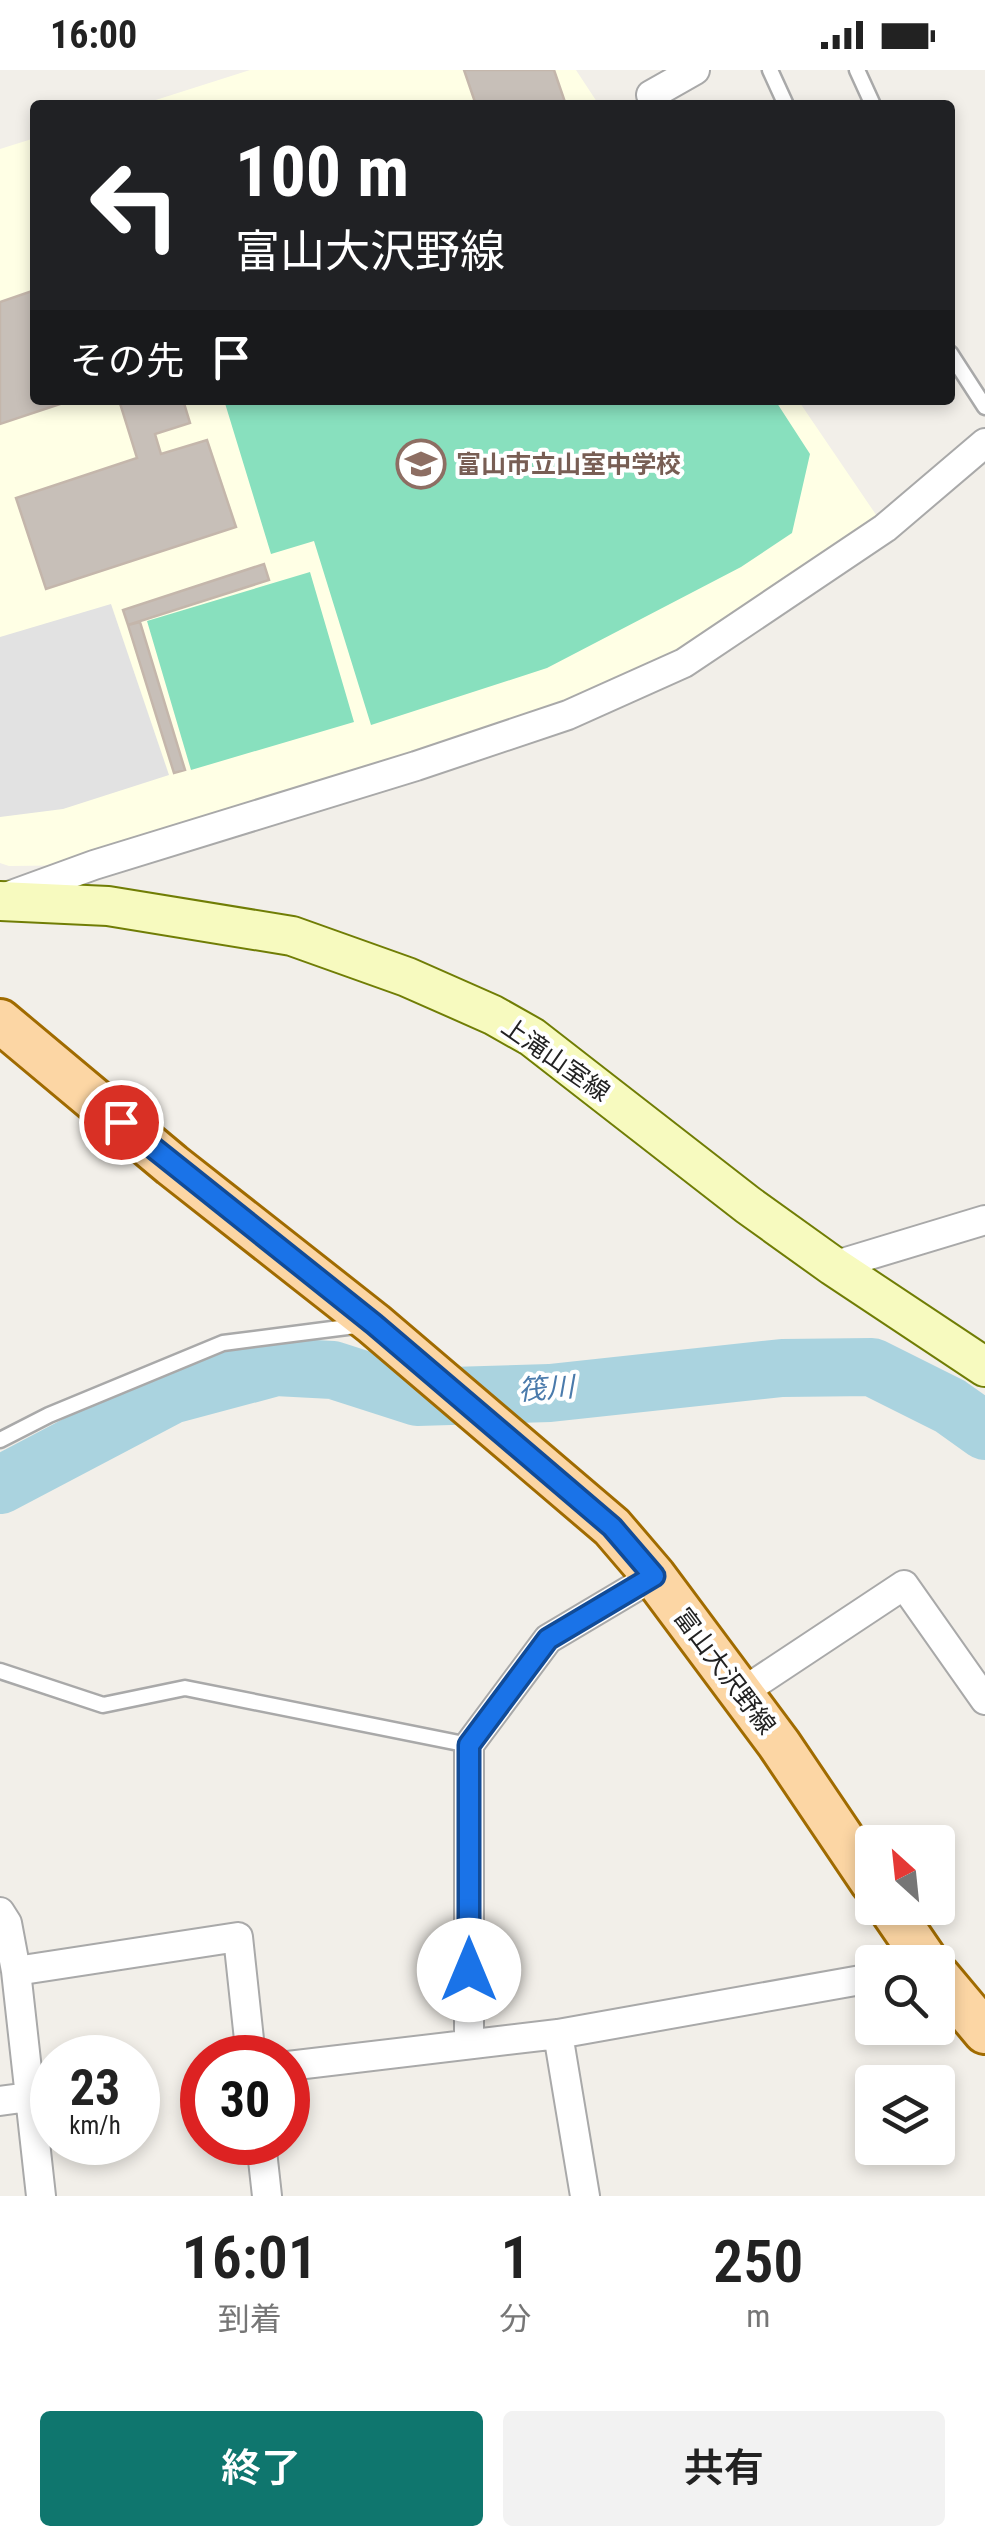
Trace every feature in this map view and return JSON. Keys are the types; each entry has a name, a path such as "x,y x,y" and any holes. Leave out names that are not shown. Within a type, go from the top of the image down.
{"main road":[{"name":"上滝山室線","path":"0,900 108,906 292,936 407,976 493,1014 532,1037 833,1266 985,1367"},
{"name":"富山大沢野線","path":"6,1036 374,1324 612,1527 654,1576 741,1693 855,1857"},
{"path":"955,1996 985,2032"}],"street":[{"path":"652,95 695,70"},
{"path":"0,900 94,865 568,715 684,664 885,528 985,443"},
{"path":"833,1266 985,1220"},
{"path":"469,2044 469,1745 548,1639 654,1576"},
{"path":"741,1693 904,1585 985,1700"},
{"path":"0,1912 7,1923 16,1970 42,2196"},
{"path":"16,1970 238,1937 249,2035"},
{"path":"310,2063 558,2034 855,1981"},
{"path":"558,2034 584,2196"},
{"path":"0,2101 29,2096"},
{"path":"263,2165 266,2196"}],"lane":[{"path":"770,70 784,100"},
{"path":"857,70 871,100"},
{"path":"955,361 985,407"},
{"path":"0,1440 49,1415 222,1343 374,1324"},
{"path":"0,1671 103,1705 185,1688 469,1745"}],"shaded area":[{"path":"250,70 576,70 596,100 156,100"},
{"name":"富山市立山室中学校","path":"30,140 30,405 801,405 885,528 684,663 94,865 0,863 0,149"},
{"path":"111,604 169,775 63,809 0,817 0,637"}],"green space":[{"path":"226,405 778,405 810,454 792,533 741,567 547,668 371,725 314,541 271,554"},
{"path":"310,572 354,722 191,770 147,621"}],"building":[{"path":"464,70 554,70 564,100 474,100"},
{"path":"30,292 30,405 57,405 0,424 0,302"},
{"path":"121,405 185,405 190,423 155,434 161,454 207,440 236,527 46,589 16,498 137,458"},
{"path":"264,564 269,580 128,625 123,610"},
{"path":"140,622 185,770 174,773 128,625"}],"waterway":[{"name":"筏川","path":"0,1485 171,1395 276,1367 333,1370 417,1397 550,1393 782,1368 872,1367 950,1406 985,1431"}],"place":[{"name":"富山市立山室中学校","path":"421,464"}],"route":[{"path":"121,1122 374,1324 612,1527 654,1576 548,1639 469,1745 469,1970"}]}
